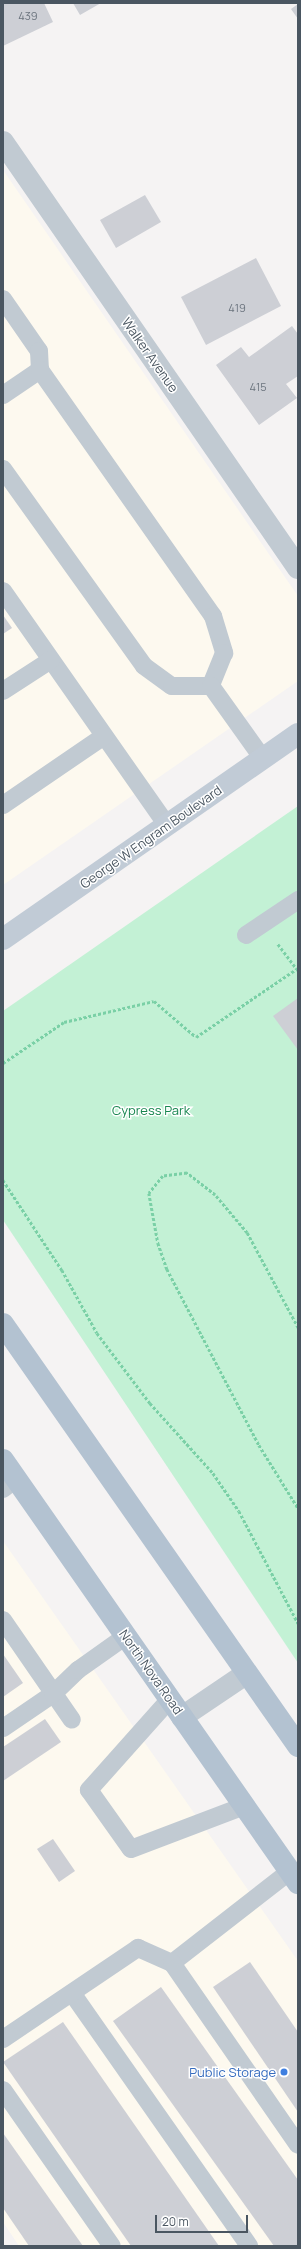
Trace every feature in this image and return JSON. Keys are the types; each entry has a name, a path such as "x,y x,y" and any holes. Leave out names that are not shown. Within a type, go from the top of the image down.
{"main road":[{"name":"George W Engram Boulevard","path":"3,939 298,734"},
{"path":"3,1324 298,1746"},
{"name":"North Nova Road","path":"3,1460 10,1484 126,1636 294,1877"}],"street":[{"name":"Walker Avenue","path":"3,142 298,568"},
{"path":"176,1708 247,1673"}],"lane":[{"path":"3,300 39,351 40,370 213,616 224,653 212,686"},
{"path":"3,395 40,370"},
{"path":"3,470 144,666 172,686 212,686"},
{"path":"3,591 167,825"},
{"path":"3,691 51,660"},
{"path":"212,686 263,759"},
{"path":"3,805 104,736"},
{"path":"246,936 298,900"},
{"path":"3,1620 72,1720"},
{"path":"3,1728 53,1694 78,1670 126,1636"},
{"path":"176,1708 89,1790 131,1849 244,1806"},
{"path":"172,1963 294,1877"},
{"path":"3,2039 138,1948 172,1963 298,2145"},
{"path":"72,1993 250,2246"},
{"path":"3,2090 112,2246"}],"path":[{"path":"3,1063 64,1022 154,1001 196,1036 297,969 264,924"},
{"path":"298,1328 247,1233 215,1195 187,1173 163,1176 149,1193 158,1243 167,1270 258,1445 298,1508"},
{"path":"3,1180 62,1270 97,1333 150,1403 213,1473 240,1511 298,1623"}],"shaded area":[{"path":"3,170 298,596 298,681 3,885"},
{"path":"3,1541 298,1961 298,2246 19,2246 3,2222"}],"green space":[{"name":"Cypress Park","path":"298,806 298,1663 3,1220 3,1011"}],"building":[{"path":"3,3 44,3 53,22 3,46"},
{"path":"73,3 101,3 80,15"},
{"path":"298,4 298,19 291,9"},
{"path":"145,195 161,222 116,248 100,220"},
{"path":"256,258 281,306 206,345 181,297"},
{"path":"292,326 298,334 298,376 286,384 297,398 259,425 216,365 241,347 249,357"},
{"path":"3,615 12,628 3,634"},
{"path":"298,998 298,1050 273,1016"},
{"path":"3,1654 23,1683 3,1697"},
{"path":"45,1719 61,1742 3,1781 3,1747"},
{"path":"53,1839 75,1871 59,1882 37,1849"},
{"name":"Public Storage","path":"250,1962 298,2032 298,2112 213,1987"},
{"path":"161,1987 298,2180 298,2246 274,2246 113,2021"},
{"path":"63,2022 219,2246 131,2246 3,2062"},
{"path":"3,2133 83,2246 29,2246 3,2208"}],"place":[{"name":"Public Storage","path":"284,2072"}]}
